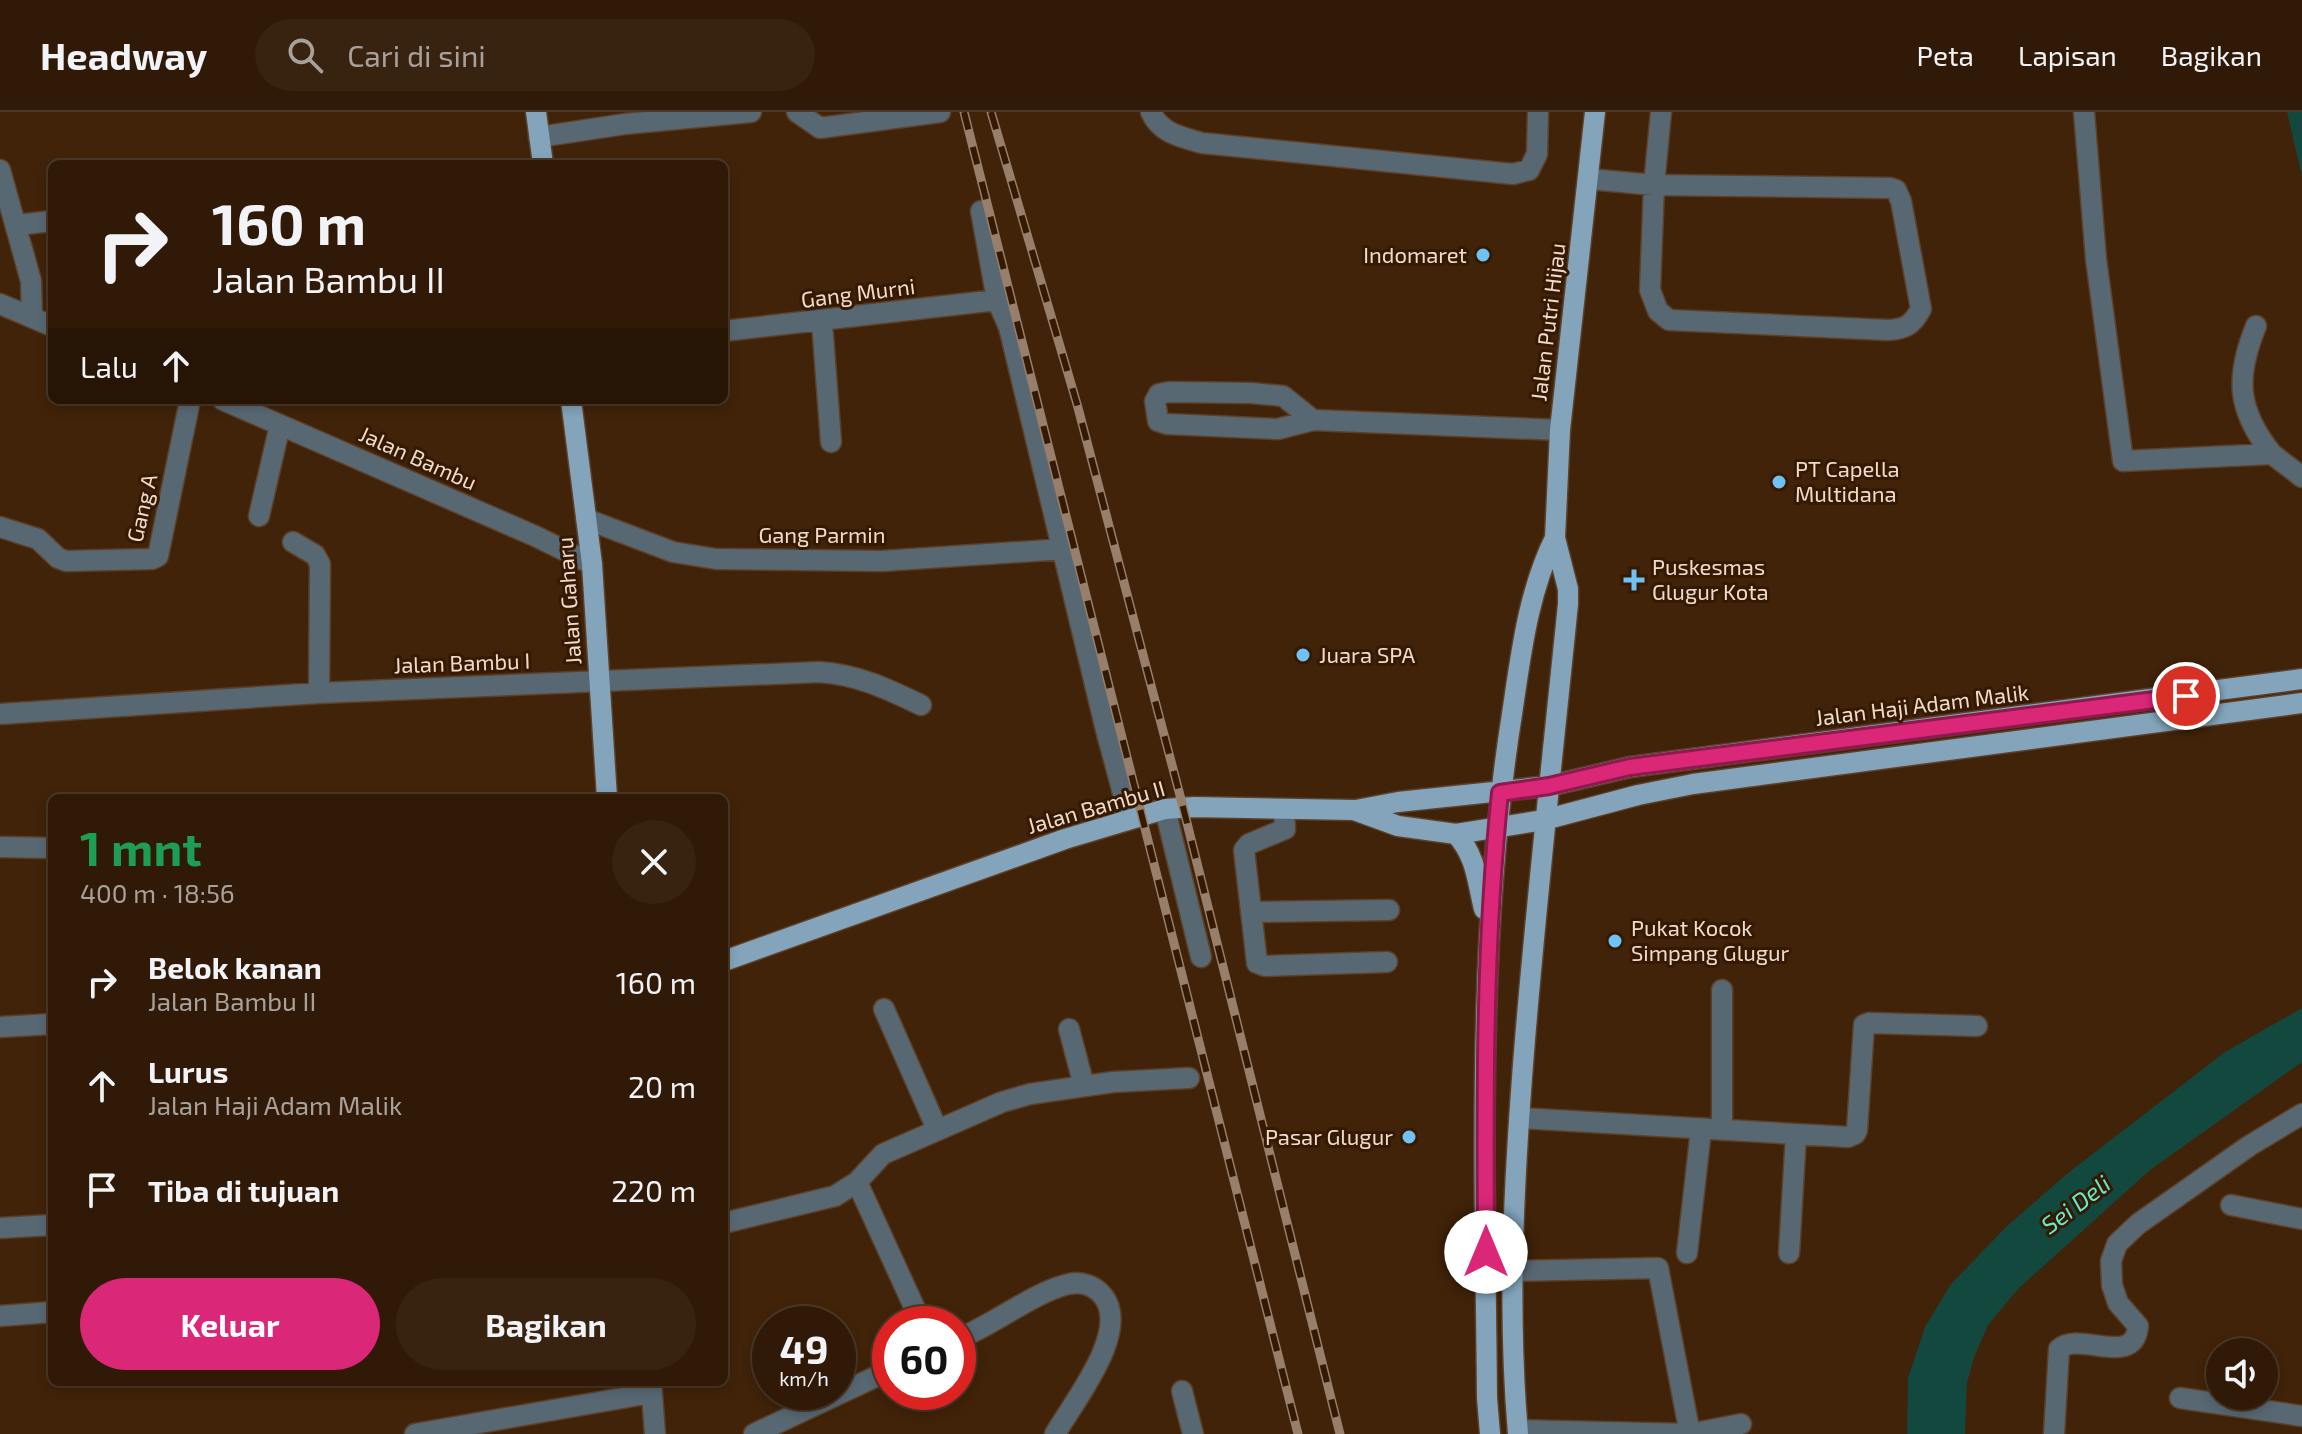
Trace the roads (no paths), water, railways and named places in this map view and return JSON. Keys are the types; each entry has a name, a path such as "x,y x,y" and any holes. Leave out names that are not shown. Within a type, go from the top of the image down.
{"main road":[{"path":"536,112 542,160"},
{"name":"Jalan Putri Hijau","path":"1518,1432 1512,1271 1519,1118 1544,820 1568,604 1568,589 1555,538 1560,430 1595,112"},
{"name":"Jalan Gaharu","path":"572,404 590,556 607,794"},
{"name":"Jalan Putri Hijau","path":"1489,929 1500,793 1525,633 1541,565 1555,538"},
{"name":"Jalan Haji Adam Malik","path":"1549,786 1645,765 2302,679"},
{"path":"1544,820 1693,784 2302,703"},
{"path":"1354,810 1398,802 1549,786"},
{"name":"Jalan Bambu II","path":"728,960 1065,839 1165,809 1354,810 1398,826 1456,834 1544,820"},
{"path":"1456,834 1472,858 1489,929 1485,1106 1487,1398 1490,1434"}],"street":[{"path":"539,137 625,124 751,112"},
{"path":"797,112 820,128 940,112"},
{"path":"1151,112 1155,121 1172,134 1202,143 1513,174 1529,170 1537,154 1538,112"},
{"path":"1589,179 1654,185 1896,190 1901,201 1921,309 1913,323 1903,330 1669,320 1658,311 1650,290 1654,185 1661,112"},
{"path":"2084,112 2096,259 2123,461 2272,454"},
{"path":"0,170 31,281 32,312"},
{"path":"981,211 997,300 1009,327 1130,819"},
{"path":"17,225 48,221"},
{"name":"Gang Murni","path":"728,331 997,300"},
{"path":"0,304 32,312 48,323"},
{"path":"822,322 831,442"},
{"path":"2256,326 2245,355 2241,389 2244,404 2259,436 2272,454 2302,477"},
{"path":"1313,420 1283,396 1169,392 1159,394 1155,401 1158,421 1167,424 1278,429 1313,420 1560,430"},
{"name":"Gang A","path":"0,527 38,539 58,558 66,561 152,559 158,556 189,404"},
{"name":"Jalan Bambu","path":"232,404 535,536 590,556"},
{"path":"259,516 280,425"},
{"name":"Gang Parmin","path":"586,520 673,552 716,559 882,561 1064,549"},
{"path":"293,542 315,555 320,564 319,693"},
{"name":"Jalan Bambu I","path":"0,714 319,693 837,673 887,688 921,705"},
{"path":"1165,809 1201,957"},
{"path":"1284,809 1285,829 1249,844 1244,850 1257,963 1387,962"},
{"path":"0,847 48,848"},
{"path":"1251,912 1389,910"},
{"path":"1722,990 1722,1130"},
{"path":"884,1009 937,1129"},
{"path":"0,1027 48,1024"},
{"path":"1519,1118 1848,1137 1855,1134 1864,1025 1977,1026"},
{"path":"1069,1029 1084,1086"},
{"path":"728,1222 835,1196 857,1182 883,1154 1016,1098 1084,1086 1189,1078"},
{"path":"2054,1434 2059,1349 2067,1343 2121,1347 2129,1344 2138,1330 2118,1303 2112,1285 2111,1261 2117,1244 2138,1224 2199,1181 2302,1114"},
{"path":"1687,1253 1701,1130"},
{"path":"1789,1253 1796,1135"},
{"path":"857,1182 914,1306"},
{"path":"2231,1205 2302,1219"},
{"path":"0,1228 48,1225"},
{"path":"1512,1271 1658,1268 1690,1434"},
{"path":"976,1331 1052,1289 1082,1283 1099,1291 1108,1303 1113,1322 1105,1350 1055,1434"},
{"path":"0,1316 48,1312"},
{"path":"754,1434 872,1378"},
{"path":"415,1434 651,1388 653,1432"},
{"path":"1182,1391 1193,1434"},
{"path":"2180,1398 2302,1416"},
{"path":"1518,1432 1690,1434 1728,1429"}],"water":[{"path":"2287,112 2302,112 2302,177"},
{"name":"Sei Deli","path":"2302,1008 2302,1062 2150,1170 2018,1289 1988,1325 1967,1383 1965,1434 1907,1434 1908,1378 1925,1327 1951,1284 2006,1227 2068,1173 2225,1052"}],"railway":[{"path":"964,112 1298,1434"},
{"path":"991,112 1077,404 1182,803 1340,1434"}],"place":[{"name":"Indomaret","path":"1483,255"},
{"name":"PT Capella Multidana","path":"1779,482"},
{"name":"Puskesmas Glugur Kota","path":"1634,580"},
{"name":"Juara SPA","path":"1303,655"},
{"name":"Pukat Kocok Simpang Glugur","path":"1615,941"},
{"name":"Pasar Glugur","path":"1409,1137"}]}
